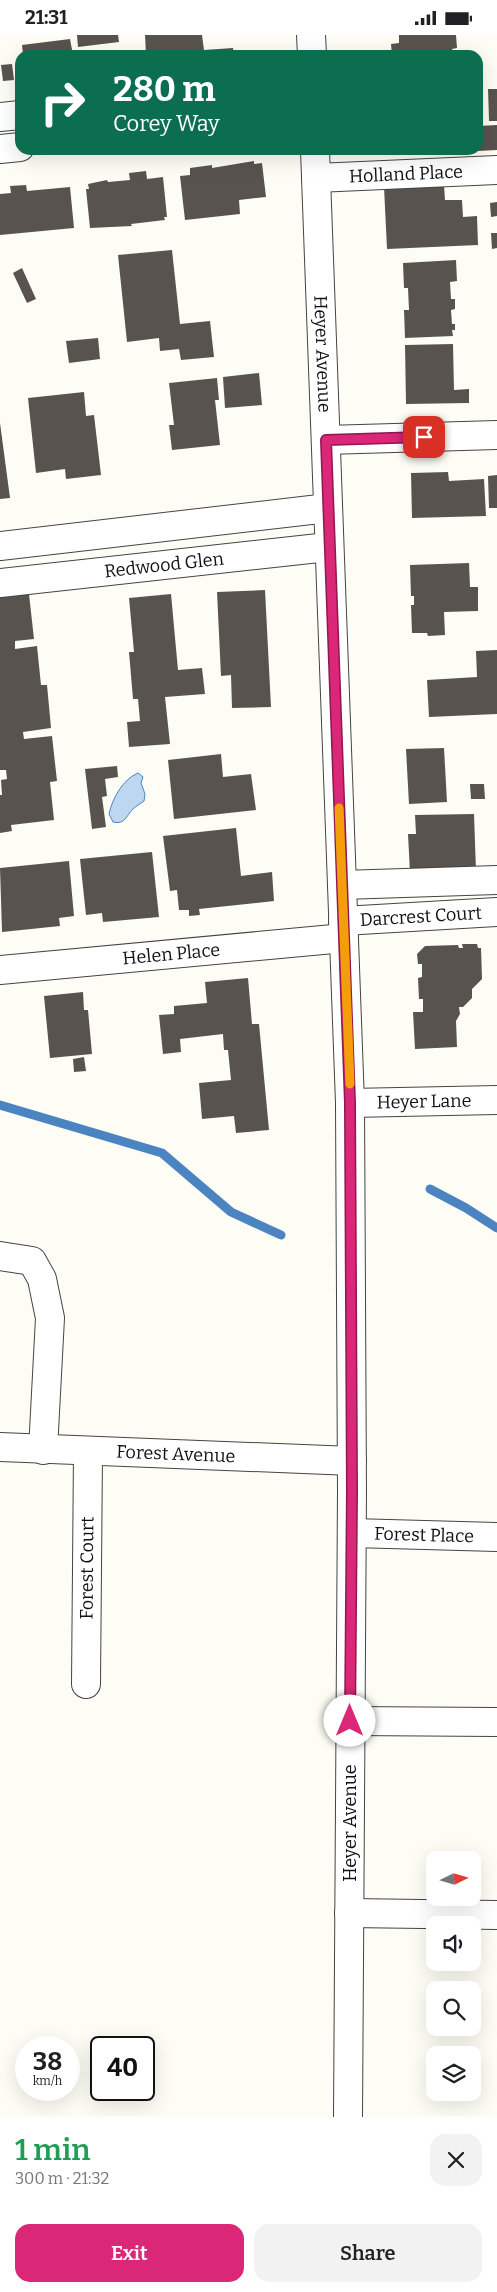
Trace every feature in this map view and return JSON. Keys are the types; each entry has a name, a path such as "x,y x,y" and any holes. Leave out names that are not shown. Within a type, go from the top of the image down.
{"street":[{"path":"311,35 312,50"},
{"path":"0,117 15,116"},
{"path":"0,149 15,148"},
{"name":"Heyer Avenue","path":"315,155 328,547 350,1103 352,1533 348,2117"},
{"name":"Holland Place","path":"316,178 497,171"},
{"path":"326,440 497,435"},
{"path":"0,545 328,507"},
{"name":"Redwood Glen","path":"0,583 328,547"},
{"path":"342,885 497,880"},
{"name":"Darcrest Court","path":"343,929 497,912"},
{"name":"Helen Place","path":"0,970 343,929"},
{"name":"Heyer Lane","path":"350,1103 497,1100"},
{"path":"0,1256 32,1261 44,1287 50,1319 43,1450"},
{"name":"Forest Avenue","path":"0,1447 352,1461"},
{"name":"Forest Court","path":"86,1684 88,1452"},
{"name":"Forest Place","path":"352,1533 497,1537"},
{"path":"350,1721 497,1723"},
{"path":"349,1913 497,1915"}],"water":[{"path":"138,773 143,777 141,783 145,794 144,801 133,809 123,821 113,822 109,814 116,796 123,785"}],"building":[{"path":"77,35 118,35 119,42 78,47"},
{"path":"145,35 202,35 204,50 146,50"},
{"path":"399,35 456,35 457,48 452,50 392,50 391,44 399,43"},
{"path":"70,39 72,50 22,50 22,45"},
{"path":"233,48 233,50 204,50"},
{"path":"12,64 14,80 3,81 1,65"},
{"path":"488,89 497,89 497,121 489,121"},
{"path":"497,125 497,150 483,151 483,126"},
{"path":"254,161 254,164 262,163 266,197 239,200 240,214 185,220 180,176 190,175 190,168 212,165 212,168"},
{"path":"146,171 147,179 163,177 167,217 164,217 165,220 131,224 132,226 90,228 86,189 89,189 88,184 107,180 108,182 130,180 129,173"},
{"path":"26,185 27,191 70,187 74,228 0,235 0,194 11,193 10,186"},
{"path":"444,185 445,200 462,200 463,217 477,216 478,245 387,249 384,187"},
{"path":"497,202 497,216 491,217 490,203"},
{"path":"491,233 497,233 497,248 492,249"},
{"path":"172,250 180,324 210,321 214,357 181,360 179,349 160,351 159,338 127,342 118,255"},
{"path":"456,260 457,281 450,282 451,299 455,299 455,309 451,310 452,324 455,324 455,330 452,330 453,336 405,338 404,310 409,310 408,288 404,288 403,263"},
{"path":"22,268 36,299 27,303 13,273"},
{"path":"98,338 100,359 69,363 66,341"},
{"path":"453,344 454,390 469,389 469,403 406,404 405,345"},
{"path":"259,373 262,405 225,408 223,377"},
{"path":"217,378 219,400 215,400 220,445 172,450 169,425 174,425 169,383"},
{"path":"84,392 86,416 94,415 101,475 66,479 65,469 36,473 28,398"},
{"path":"0,423 10,498 0,499"},
{"path":"448,472 449,481 484,479 486,516 412,518 411,473"},
{"path":"497,475 497,508 489,508 488,476"},
{"path":"469,563 470,587 478,587 478,611 444,612 445,635 428,636 427,633 412,633 411,605 414,605 414,596 411,596 410,565"},
{"path":"265,590 271,707 232,708 231,675 221,676 217,592"},
{"path":"29,594 34,639 15,641 15,649 37,646 41,685 47,685 51,728 23,732 24,739 52,736 57,781 50,782 54,820 11,825 12,831 0,833 1,780 7,779 6,770 0,770 0,597"},
{"path":"171,594 178,670 202,668 205,694 165,697 170,744 129,747 127,722 140,721 138,699 133,699 129,652 134,652 129,598"},
{"path":"497,650 497,714 429,717 427,680 477,677 476,651"},
{"path":"444,748 447,802 409,804 406,749"},
{"path":"221,754 223,777 251,774 256,810 174,819 168,760"},
{"path":"117,766 118,777 105,779 107,796 102,797 106,827 92,829 85,769"},
{"path":"470,784 484,784 485,799 471,799"},
{"path":"474,814 476,871 410,873 408,834 416,834 415,815"},
{"path":"236,828 241,876 272,872 274,901 199,909 200,915 189,916 189,910 179,910 177,890 170,891 163,836"},
{"path":"152,852 159,917 103,922 102,913 86,915 80,859"},
{"path":"69,861 74,916 59,918 60,926 2,932 0,868"},
{"path":"462,944 477,944 478,948 481,948 482,979 472,989 472,998 463,1007 459,1007 460,1014 456,1021 457,1047 415,1049 413,1012 423,1012 423,999 419,999 418,978 422,977 422,964 418,964 417,954 425,946 458,945 459,948 463,948"},
{"path":"248,978 252,1024 259,1024 269,1130 236,1133 234,1116 202,1119 199,1083 231,1080 228,1050 224,1050 223,1034 180,1039 181,1052 163,1054 159,1015 174,1014 174,1006 207,1003 205,982"},
{"path":"83,992 84,1010 88,1010 92,1054 50,1058 44,996"},
{"path":"84,1057 86,1071 74,1072 73,1059"}],"waterway":[{"path":"0,1105 162,1153 231,1212 281,1235"},
{"path":"430,1189 466,1208 497,1228"}],"slow traffic":[{"path":"339,808 350,1084"}],"route":[{"path":"350,1721 352,1491 350,1103 326,440 424,437"}]}
